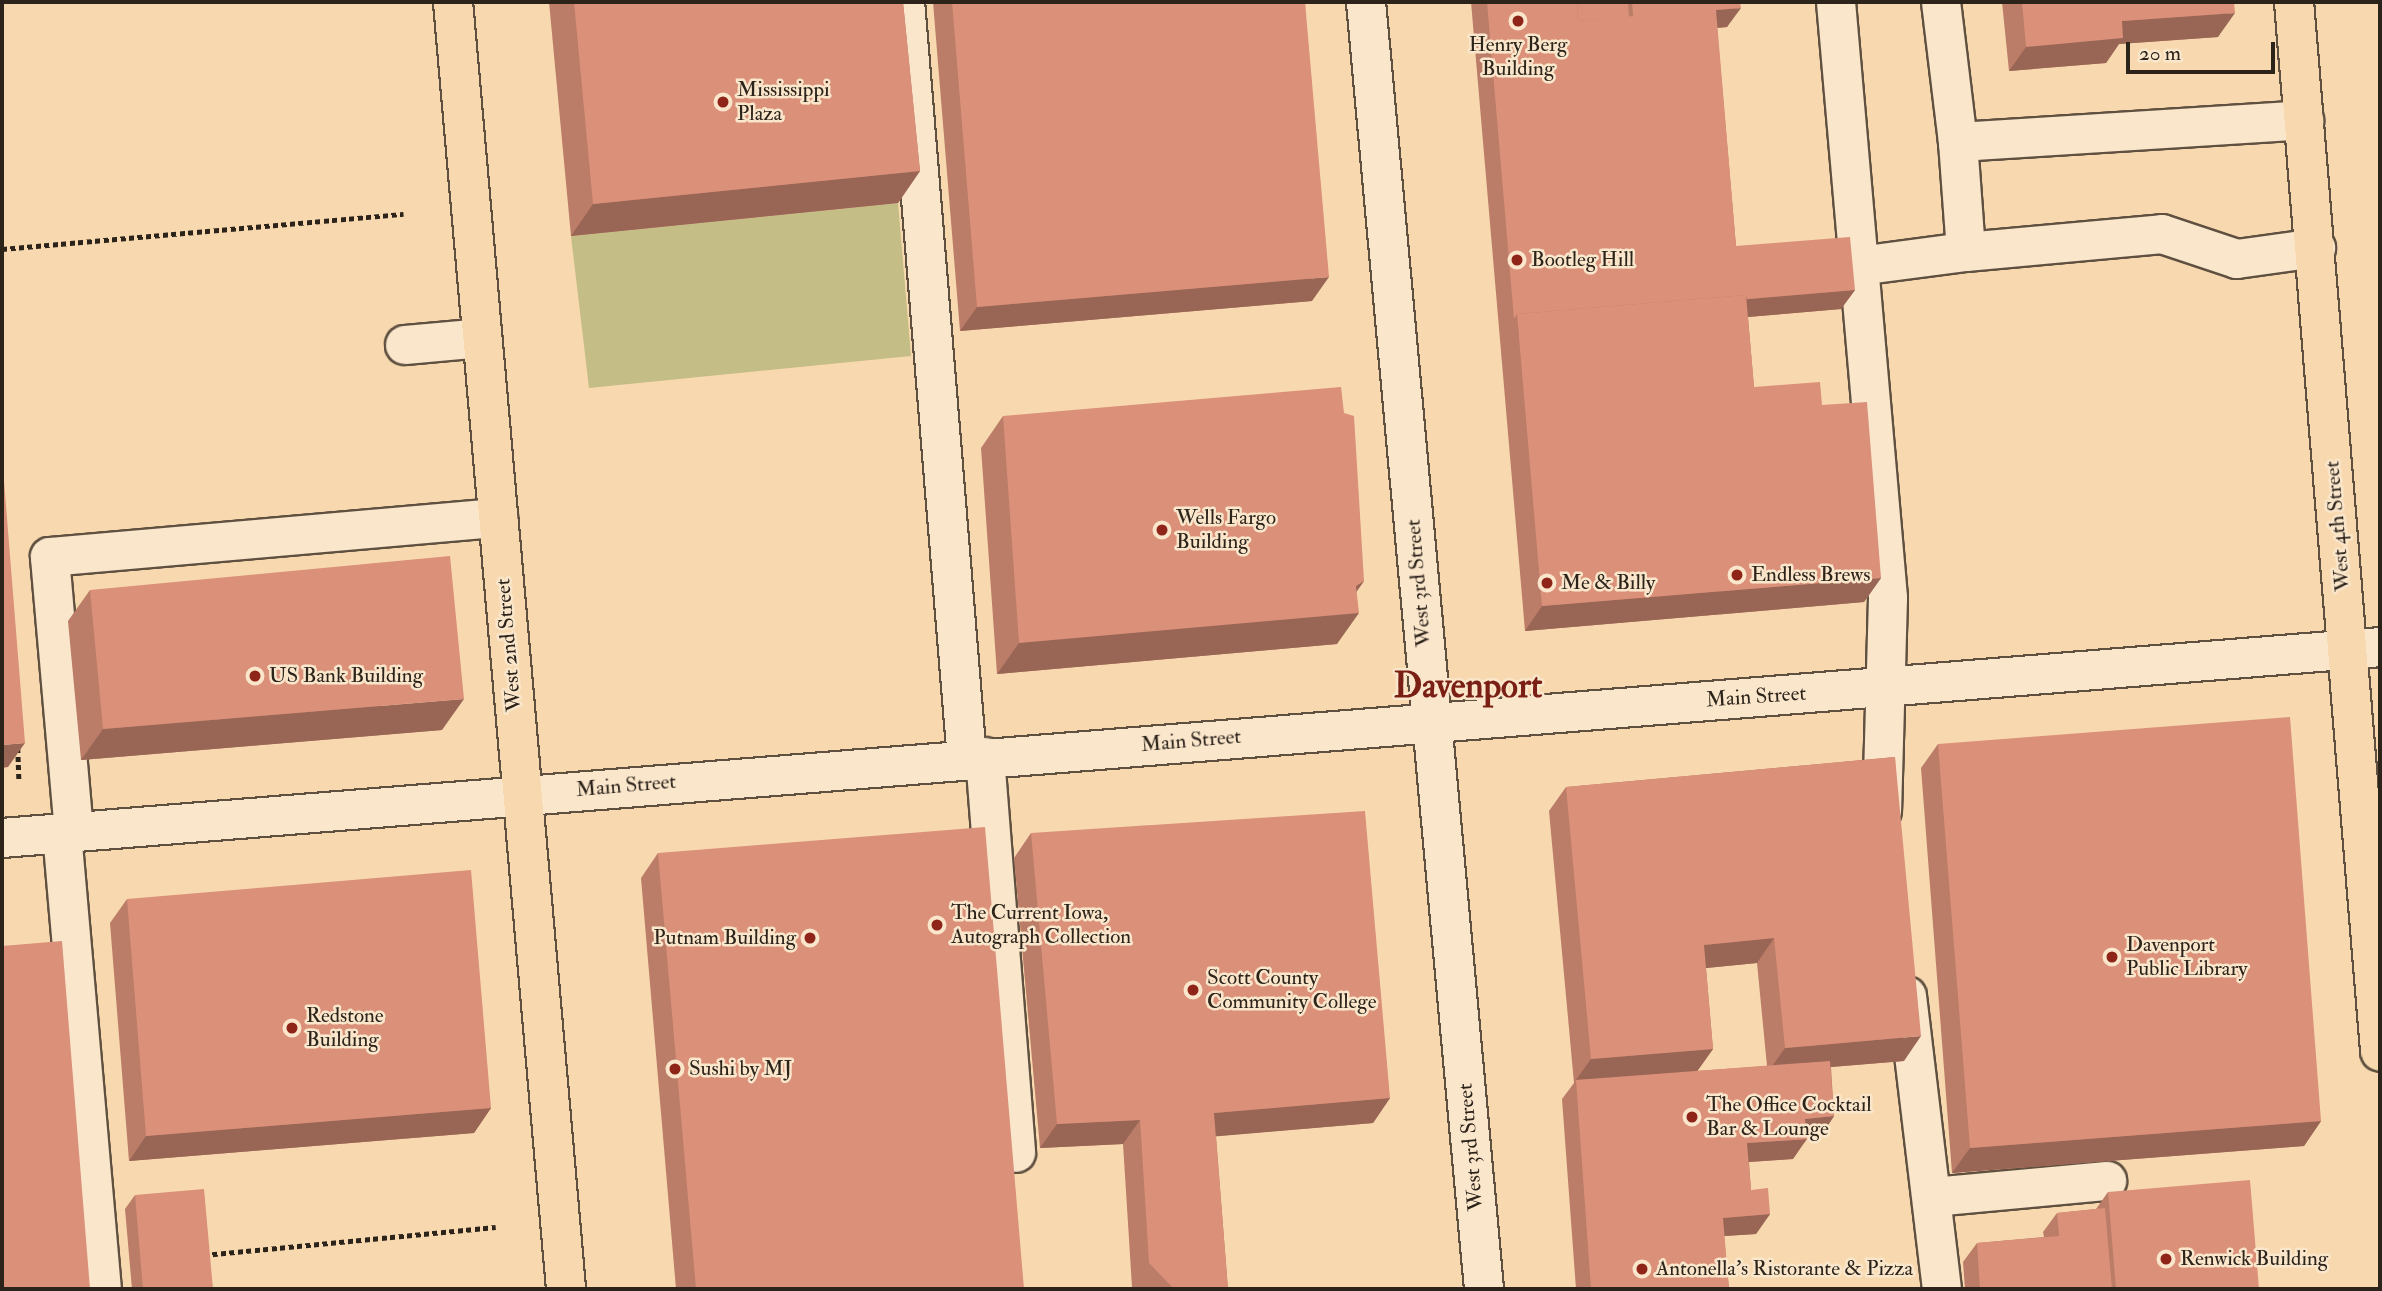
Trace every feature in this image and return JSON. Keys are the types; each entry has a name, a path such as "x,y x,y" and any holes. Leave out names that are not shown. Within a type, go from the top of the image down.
{"main road":[{"name":"West 2nd Street","path":"453,2 566,1289"},
{"name":"West 4th Street","path":"2294,2 2316,248 2364,648 2380,1051"}],"street":[{"path":"905,2 1016,1153"},
{"name":"West 3rd Street","path":"1366,2 1484,1289"},
{"path":"1836,2 1888,598 1887,687 1878,781 1888,851"},
{"path":"1941,2 1958,142 1966,252"},
{"path":"1958,142 2304,120"},
{"path":"1859,266 1966,252 2162,234 2237,259 2316,248"},
{"path":"405,345 482,338"},
{"path":"102,1289 50,557 498,518"},
{"name":"Main Street","path":"2,838 522,794 2364,648"},
{"path":"1902,961 1933,1197 1942,1289"},
{"path":"1933,1197 2107,1181"}],"path":[{"path":"2,249 403,214"},
{"path":"199,1256 496,1227"}],"shaded area":[{"path":"898,203 911,356 589,388 571,236"}],"building":[{"name":"Mississippi Plaza","path":"574,2 903,2 920,171 593,204"},
{"path":"952,2 1305,2 1329,277 977,307"},
{"path":"1487,2 1577,2 1578,21 1633,16 1632,2 1740,2 1741,8 1716,10 1736,246 1850,237 1855,290 1747,299 1746,295 1517,314 1514,319"},
{"path":"1577,2 1628,2 1629,17 1578,21"},
{"path":"2022,2 2234,2 2235,13 2122,21 2123,38 2026,47"},
{"path":"1746,295 1754,387 1820,382 1822,405 1867,402 1881,578 1542,606 1517,314"},
{"name":"Wells Fargo Building","path":"1341,387 1344,413 1354,416 1364,581 1356,586 1359,613 1019,643 1003,416"},
{"path":"2,456 25,743 2,745"},
{"name":"US Bank Building","path":"450,556 464,699 103,729 90,590"},
{"name":"Davenport Public Library","path":"2290,717 2321,1121 1970,1148 1938,744"},
{"path":"1895,757 1921,1036 1785,1048 1774,938 1704,945 1713,1049 1591,1059 1566,787"},
{"name":"Scott County Community College","path":"1365,811 1390,1098 1214,1113 1228,1289 1174,1289 1149,1263 1140,1120 1057,1124 1031,833"},
{"path":"985,827 1024,1289 696,1289 658,853"},
{"name":"Redstone Building","path":"471,870 491,1108 146,1136 127,899"},
{"path":"62,941 90,1289 2,1289 2,946"},
{"path":"1830,1061 1834,1116 1805,1119 1807,1139 1747,1143 1751,1190 1768,1188 1770,1214 1723,1218 1729,1289 1591,1289 1576,1080"},
{"name":"Renwick Building","path":"2250,1180 2259,1289 2116,1289 2108,1192"},
{"path":"204,1189 213,1289 143,1289 135,1195"},
{"path":"2105,1208 2112,1289 1980,1289 1977,1243 2059,1236 2057,1213"}],"place":[{"name":"Henry Berg Building","path":"1518,21"},
{"name":"Mississippi Plaza","path":"723,102"},
{"name":"Bootleg Hill","path":"1517,260"},
{"name":"Wells Fargo Building","path":"1162,530"},
{"name":"Endless Brews","path":"1737,575"},
{"name":"Me & Billy","path":"1547,583"},
{"name":"US Bank Building","path":"255,676"},
{"name":"The Current Iowa, Autograph Collection","path":"937,925"},
{"name":"Putnam Building","path":"810,938"},
{"name":"Davenport Public Library","path":"2112,957"},
{"name":"Scott County Community College","path":"1193,990"},
{"name":"Redstone Building","path":"292,1028"},
{"name":"Sushi by MJ","path":"675,1069"},
{"name":"The Office Cocktail Bar & Lounge","path":"1692,1117"},
{"name":"Renwick Building","path":"2166,1259"},
{"name":"Antonella's Ristorante & Pizza","path":"1642,1269"}],"district":[{"name":"Davenport","path":"1468,686"}]}
